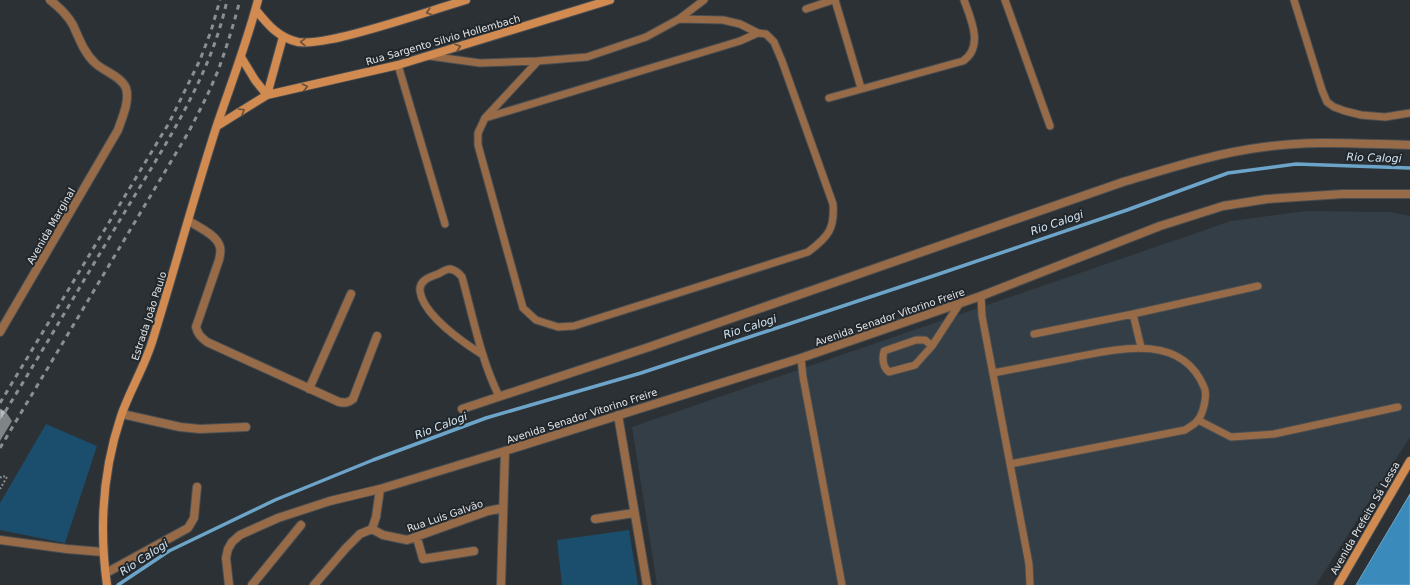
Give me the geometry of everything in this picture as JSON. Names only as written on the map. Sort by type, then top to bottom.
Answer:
[{"type":"main road","name":"Estrada João Paulo","points":[[107,583],[103,552],[103,524],[108,467],[122,414],[152,344],[217,126],[241,57],[258,0]]},
{"type":"main road","points":[[256,10],[270,27],[283,37],[299,42],[323,41],[362,32],[466,0]]},
{"type":"main road","name":"Rua Sargento Silvio Hollembach","points":[[217,126],[267,95],[398,65],[610,0]]},
{"type":"main road","points":[[267,95],[283,37]]},
{"type":"main road","points":[[241,57],[255,80],[267,95]]},
{"type":"main road","name":"Avenida Prefeito Sá Lessa","points":[[1338,585],[1410,461]]},
{"type":"street","name":"Avenida Marginal","points":[[0,332],[118,130],[126,106],[126,88],[121,81],[94,62],[82,46],[72,24],[58,6],[50,0]]},
{"type":"street","points":[[462,409],[656,345],[1123,182],[1198,159],[1264,147],[1311,143],[1410,145]]},
{"type":"street","name":"Avenida Senador Vitorino Freire","points":[[229,585],[226,558],[228,549],[232,542],[240,535],[278,518],[330,501],[380,489],[505,451],[801,358],[981,296],[1160,226],[1222,206],[1267,199],[1343,194],[1410,194]]},
{"type":"street","points":[[189,221],[212,236],[221,248],[219,260],[196,327],[200,337],[207,342],[339,402],[349,402],[353,399],[377,336]]},
{"type":"street","points":[[310,389],[351,294]]},
{"type":"street","points":[[122,414],[180,427],[200,429],[246,428]]},
{"type":"street","points":[[618,415],[647,585]]},
{"type":"street","points":[[502,585],[505,451]]},
{"type":"street","points":[[106,573],[188,528],[194,518],[198,487]]},
{"type":"street","points":[[314,585],[360,534],[372,529],[376,517],[380,489]]},
{"type":"street","name":"Rua Luis Galvão","points":[[372,529],[383,535],[408,540],[488,511],[503,508]]},
{"type":"street","points":[[595,519],[634,512]]},
{"type":"street","points":[[252,585],[301,525]]},
{"type":"street","points":[[417,538],[423,559],[474,552]]},
{"type":"street","points":[[0,540],[103,552]]},
{"type":"lane","points":[[429,56],[480,63],[538,61],[587,56],[646,37],[679,19],[704,0]]},
{"type":"lane","points":[[806,9],[834,0],[861,88]]},
{"type":"lane","points":[[829,98],[963,61],[969,57],[972,53],[974,44],[973,27],[964,0]]},
{"type":"lane","points":[[1005,0],[1050,126]]},
{"type":"lane","points":[[1294,0],[1327,102],[1334,107],[1361,115],[1385,117],[1410,113]]},
{"type":"lane","points":[[538,61],[485,118],[478,133],[478,145],[523,308],[536,320],[558,327],[574,326],[808,252],[822,242],[830,229],[834,218],[833,204],[774,42],[766,34],[758,33],[740,24],[723,20],[679,19]]},
{"type":"lane","points":[[485,118],[732,43],[758,33]]},
{"type":"lane","points":[[398,65],[445,224]]},
{"type":"lane","points":[[483,355],[451,333],[424,304],[420,290],[425,279],[448,269],[455,270],[462,277],[483,355],[499,396]]},
{"type":"lane","points":[[1034,334],[1258,286]]},
{"type":"lane","points":[[981,296],[982,316],[1029,564],[1030,585]]},
{"type":"lane","points":[[932,346],[925,340],[916,340],[884,351],[882,356],[884,368],[889,372],[915,365],[932,346],[960,303]]},
{"type":"lane","points":[[1133,314],[1141,348]]},
{"type":"lane","points":[[993,373],[1118,349],[1141,348],[1163,350],[1181,358],[1197,372],[1206,389],[1204,406],[1198,420],[1185,430],[1010,464]]},
{"type":"lane","points":[[801,358],[803,377],[842,585]]},
{"type":"lane","points":[[1198,420],[1231,437],[1274,434],[1398,407]]},
{"type":"path","points":[[0,478],[2,476],[7,477],[0,489]]},
{"type":"shaded area","points":[[1306,211],[1390,212],[1410,216],[1410,437],[1316,585],[657,585],[632,427],[1231,221]]},
{"type":"shaded area","points":[[46,424],[97,446],[65,543],[0,530],[0,503]]},
{"type":"shaded area","points":[[1410,494],[1410,585],[1356,585]]},
{"type":"shaded area","points":[[629,530],[638,585],[562,585],[557,540]]},
{"type":"building","points":[[0,409],[6,412],[0,421]]},
{"type":"waterway","name":"Rio Calogi","points":[[118,585],[169,551],[275,500],[373,460],[486,418],[641,373],[1127,210],[1228,173],[1296,164],[1410,168]]},
{"type":"railway","points":[[0,403],[169,123],[200,60],[211,31],[220,0]]},
{"type":"railway","points":[[0,420],[154,164],[184,111],[210,57],[220,29],[227,0]]},
{"type":"railway","points":[[0,448],[188,133],[219,68],[240,0]]}]
